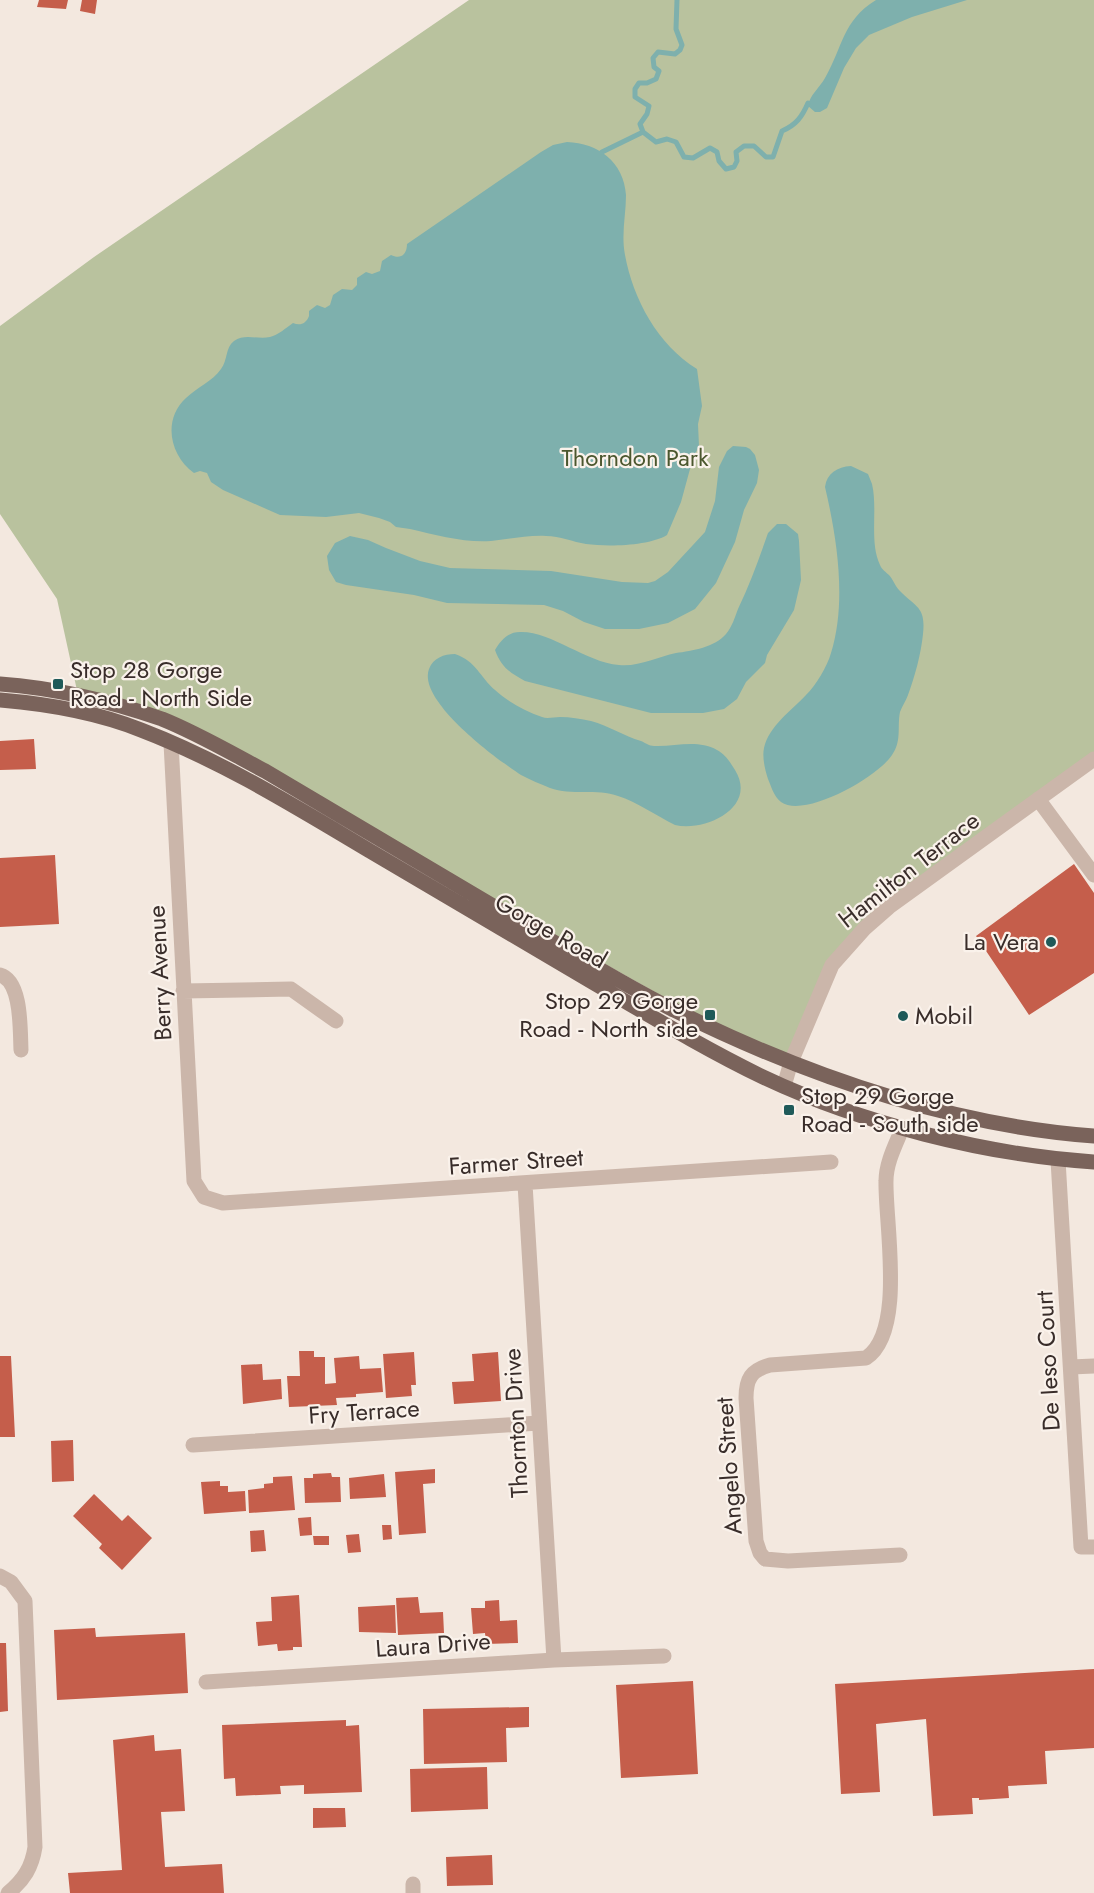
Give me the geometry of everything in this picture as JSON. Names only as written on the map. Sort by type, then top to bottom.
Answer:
[{"type":"main road","name":"Gorge Road","points":[[0,684],[78,695],[119,706],[163,720],[217,746],[265,771],[563,947],[668,1006],[747,1044],[856,1087],[926,1108],[1050,1132],[1094,1136]]},
{"type":"main road","name":"Gorge Road","points":[[0,700],[33,703],[88,714],[140,729],[227,769],[646,1013],[727,1058],[784,1086],[902,1129],[1058,1160],[1094,1162]]},
{"type":"street","name":"Berry Avenue","points":[[171,743],[194,1180],[204,1197]]},
{"type":"street","name":"Hamilton Terrace","points":[[784,1086],[791,1062],[832,964],[865,928],[889,907],[1094,759]]},
{"type":"street","points":[[1038,799],[1094,875]]},
{"type":"street","points":[[0,975],[5,976],[14,986],[21,1050]]},
{"type":"street","points":[[183,991],[291,989],[336,1021]]},
{"type":"street","name":"Angelo Street","points":[[900,1555],[788,1562],[765,1559],[760,1554],[756,1541],[746,1384],[750,1375],[759,1368],[770,1365],[866,1358],[880,1345],[887,1315],[892,1269],[885,1179],[889,1158],[902,1129]]},
{"type":"street","name":"De Ieso Court","points":[[1058,1160],[1081,1547],[1094,1547]]},
{"type":"street","name":"Farmer Street","points":[[204,1197],[223,1203],[831,1162]]},
{"type":"street","name":"Thornton Drive","points":[[525,1184],[554,1660]]},
{"type":"street","points":[[1071,1367],[1094,1366]]},
{"type":"street","name":"Fry Terrace","points":[[193,1445],[538,1424]]},
{"type":"street","points":[[1,1576],[11,1582],[25,1601],[35,1838],[33,1862],[23,1880],[8,1893]]},
{"type":"street","name":"Laura Drive","points":[[206,1682],[554,1660],[664,1656]]},
{"type":"green space","name":"Thorndon Park","points":[[469,0],[1094,0],[1094,759],[850,944],[791,1062],[747,1044],[217,745],[78,695],[57,599],[0,514],[0,326],[94,257]]},
{"type":"water","points":[[876,0],[967,0],[912,17],[869,35],[856,48],[844,68],[827,108],[815,112],[808,106],[809,102],[831,67],[844,35],[856,17]]},
{"type":"water","points":[[567,142],[589,146],[607,156],[615,164],[624,183],[626,195],[624,247],[634,288],[649,320],[659,334],[683,359],[697,369],[702,406],[698,424],[699,446],[693,458],[681,502],[667,535],[650,541],[617,545],[586,544],[546,536],[471,541],[396,527],[390,522],[359,513],[326,517],[280,515],[223,490],[211,482],[207,473],[200,471],[194,473],[186,466],[179,457],[172,437],[174,417],[178,407],[186,398],[218,373],[234,341],[243,337],[270,337],[293,323],[304,323],[308,319],[309,311],[317,305],[325,308],[330,305],[333,295],[342,289],[352,290],[357,285],[357,278],[366,272],[372,274],[380,271],[382,261],[391,255],[398,257],[403,255],[407,244],[541,152],[553,145]]},
{"type":"water","points":[[733,446],[746,447],[755,455],[759,470],[757,483],[744,510],[735,542],[716,583],[695,609],[668,623],[639,629],[605,629],[544,605],[447,603],[414,595],[346,585],[336,582],[329,570],[327,556],[335,543],[350,536],[368,540],[420,561],[450,568],[551,571],[622,582],[655,581],[668,572],[705,532],[715,501],[719,467],[727,451]]},
{"type":"water","points":[[851,466],[868,474],[872,484],[877,556],[883,570],[921,613],[924,625],[921,649],[911,688],[900,712],[898,739],[892,755],[873,774],[841,793],[807,805],[792,806],[781,802],[773,791],[765,768],[764,748],[781,719],[817,681],[831,653],[836,633],[839,592],[836,548],[825,487],[828,478],[834,472]]},
{"type":"water","points":[[777,524],[786,524],[798,534],[801,580],[794,610],[767,655],[765,663],[746,682],[737,699],[724,709],[703,713],[651,713],[525,681],[507,669],[497,656],[495,650],[502,640],[512,633],[520,632],[544,636],[606,663],[619,665],[641,663],[710,645],[726,634],[730,628],[768,533]]},
{"type":"water","points":[[455,654],[473,665],[505,698],[542,717],[568,717],[591,721],[652,746],[694,744],[717,750],[725,756],[735,770],[740,783],[740,795],[734,806],[714,820],[701,825],[675,825],[640,805],[618,796],[601,792],[558,790],[524,777],[495,757],[462,728],[435,697],[429,682],[429,669],[439,657]]},
{"type":"building","points":[[39,0],[68,0],[66,9],[37,7]]},
{"type":"building","points":[[82,0],[97,0],[95,14],[80,11]]},
{"type":"building","points":[[34,739],[36,769],[0,770],[0,741]]},
{"type":"building","points":[[55,855],[59,924],[0,927],[0,858]]},
{"type":"building","points":[[1074,864],[1094,893],[1094,973],[1029,1015],[976,936]]},
{"type":"building","points":[[299,1351],[314,1351],[314,1357],[325,1357],[325,1384],[336,1383],[334,1358],[359,1356],[360,1369],[381,1368],[383,1392],[336,1398],[337,1405],[289,1407],[287,1376],[300,1376]]},
{"type":"building","points":[[414,1352],[416,1385],[411,1385],[412,1396],[386,1398],[383,1354]]},
{"type":"building","points":[[498,1352],[501,1401],[454,1404],[452,1382],[474,1381],[472,1354]]},
{"type":"building","points":[[0,1356],[11,1356],[15,1437],[0,1437]]},
{"type":"building","points":[[262,1364],[263,1380],[281,1379],[282,1399],[243,1404],[241,1365]]},
{"type":"building","points":[[73,1440],[74,1481],[52,1482],[51,1441]]},
{"type":"building","points":[[435,1469],[435,1483],[423,1484],[426,1533],[399,1535],[395,1472]]},
{"type":"building","points":[[331,1473],[332,1477],[340,1477],[341,1502],[305,1503],[304,1478],[313,1478],[313,1474]]},
{"type":"building","points":[[384,1474],[386,1497],[350,1499],[349,1478]]},
{"type":"building","points":[[292,1476],[295,1510],[249,1513],[248,1490],[264,1488],[264,1484],[273,1483],[273,1477]]},
{"type":"building","points":[[220,1481],[220,1486],[228,1486],[228,1492],[245,1491],[246,1511],[204,1514],[201,1482]]},
{"type":"building","points":[[94,1494],[122,1521],[128,1515],[152,1538],[122,1570],[99,1548],[102,1544],[73,1516]]},
{"type":"building","points":[[311,1517],[312,1535],[300,1536],[298,1518]]},
{"type":"building","points":[[382,1525],[391,1525],[392,1539],[383,1540]]},
{"type":"building","points":[[264,1530],[266,1551],[251,1552],[250,1531]]},
{"type":"building","points":[[359,1534],[361,1552],[348,1553],[346,1535]]},
{"type":"building","points":[[313,1536],[329,1536],[329,1545],[314,1545]]},
{"type":"building","points":[[299,1595],[302,1647],[278,1651],[277,1644],[258,1646],[256,1622],[272,1621],[271,1597]]},
{"type":"building","points":[[418,1597],[420,1613],[443,1612],[444,1633],[398,1635],[396,1598]]},
{"type":"building","points":[[499,1600],[500,1621],[517,1620],[518,1643],[486,1644],[485,1633],[473,1634],[471,1608],[485,1608],[485,1601]]},
{"type":"building","points":[[395,1605],[396,1633],[359,1632],[358,1607]]},
{"type":"building","points":[[95,1628],[96,1637],[185,1633],[188,1693],[57,1700],[54,1630]]},
{"type":"building","points":[[0,1643],[6,1643],[8,1711],[0,1712]]},
{"type":"building","points":[[1094,1669],[1094,1748],[1045,1751],[1047,1784],[1008,1786],[1009,1798],[979,1800],[979,1798],[972,1798],[973,1814],[933,1816],[926,1719],[876,1724],[880,1792],[841,1794],[835,1684]]},
{"type":"building","points":[[693,1681],[698,1774],[621,1778],[616,1685]]},
{"type":"building","points":[[529,1707],[529,1727],[506,1728],[507,1762],[424,1764],[423,1709]]},
{"type":"building","points":[[346,1720],[346,1726],[359,1725],[362,1792],[304,1794],[304,1785],[280,1786],[281,1794],[236,1796],[235,1778],[224,1779],[222,1725]]},
{"type":"building","points":[[154,1735],[155,1751],[181,1749],[185,1811],[161,1812],[165,1867],[222,1864],[224,1893],[70,1893],[68,1873],[122,1870],[113,1740]]},
{"type":"building","points":[[487,1767],[488,1809],[411,1812],[410,1769]]},
{"type":"building","points":[[313,1808],[345,1808],[346,1827],[313,1828]]},
{"type":"building","points":[[492,1855],[493,1885],[447,1886],[446,1857]]},
{"type":"waterway","points":[[643,132],[640,124],[649,106],[635,97],[635,89],[639,83],[647,83],[656,79],[659,71],[654,67],[653,58],[658,52],[675,54],[680,50],[682,45],[676,29],[677,0]]},
{"type":"waterway","points":[[602,152],[643,132],[656,142],[667,139],[676,142],[684,157],[693,158],[710,148],[717,152],[719,161],[726,169],[734,167],[737,161],[736,152],[744,146],[754,146],[766,157],[773,157],[782,131],[798,120],[808,103]]},
{"type":"place","name":"Stop 28 Gorge Road - North Side","points":[[58,684]]},
{"type":"place","name":"La Vera","points":[[1051,942]]},
{"type":"place","name":"Stop 29 Gorge Road - North side","points":[[710,1015]]},
{"type":"place","name":"Mobil","points":[[903,1016]]},
{"type":"place","name":"Stop 29 Gorge Road - South side","points":[[789,1110]]}]
